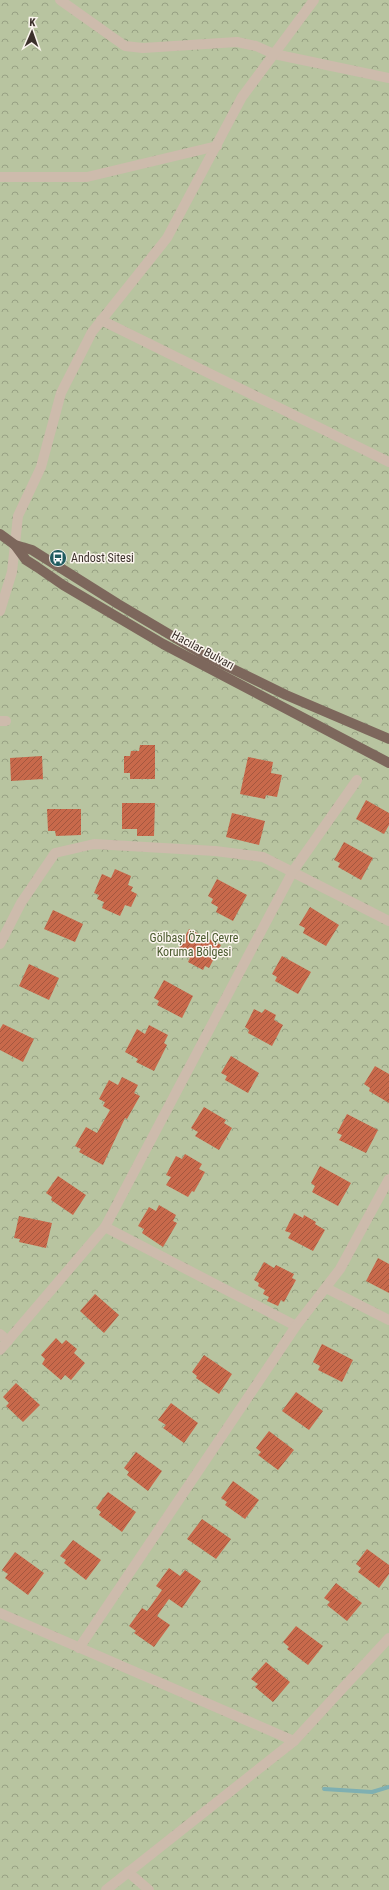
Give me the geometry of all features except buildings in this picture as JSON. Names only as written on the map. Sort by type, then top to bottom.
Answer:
[{"type":"main road","name":"Hacılar Bulvarı","points":[[0,534],[15,545],[26,560],[151,637],[389,764]]},
{"type":"main road","name":"Hacılar Bulvarı","points":[[15,545],[32,550],[158,628],[247,677],[389,739]]},
{"type":"street","points":[[60,0],[125,46],[143,48],[237,42],[256,46],[274,54],[389,78]]},
{"type":"street","points":[[0,611],[12,572],[18,516],[41,467],[61,393],[92,332],[167,238],[242,97],[314,0]]},
{"type":"street","points":[[0,177],[87,177],[217,146]]},
{"type":"street","points":[[101,320],[389,462]]},
{"type":"street","points":[[0,1350],[105,1227],[293,872],[357,780]]},
{"type":"street","points":[[1,940],[21,903],[55,853],[94,844],[215,851],[263,857],[389,921]]},
{"type":"street","points":[[79,1648],[296,1326],[340,1269],[389,1179]]},
{"type":"street","points":[[105,1227],[296,1326]]},
{"type":"street","points":[[326,1288],[389,1320]]},
{"type":"street","points":[[0,1334],[8,1341]]},
{"type":"street","points":[[0,1613],[294,1741]]},
{"type":"street","points":[[106,1890],[294,1741],[389,1638]]},
{"type":"street","points":[[128,1872],[149,1890]]},
{"type":"green space","name":"Gölbaşı Özel Çevre Koruma Bölgesi","points":[[0,0],[389,0],[389,1890],[0,1890]]},
{"type":"waterway","points":[[324,1789],[372,1792],[389,1787]]},
{"type":"place","name":"Andost Sitesi","points":[[58,558]]}]
